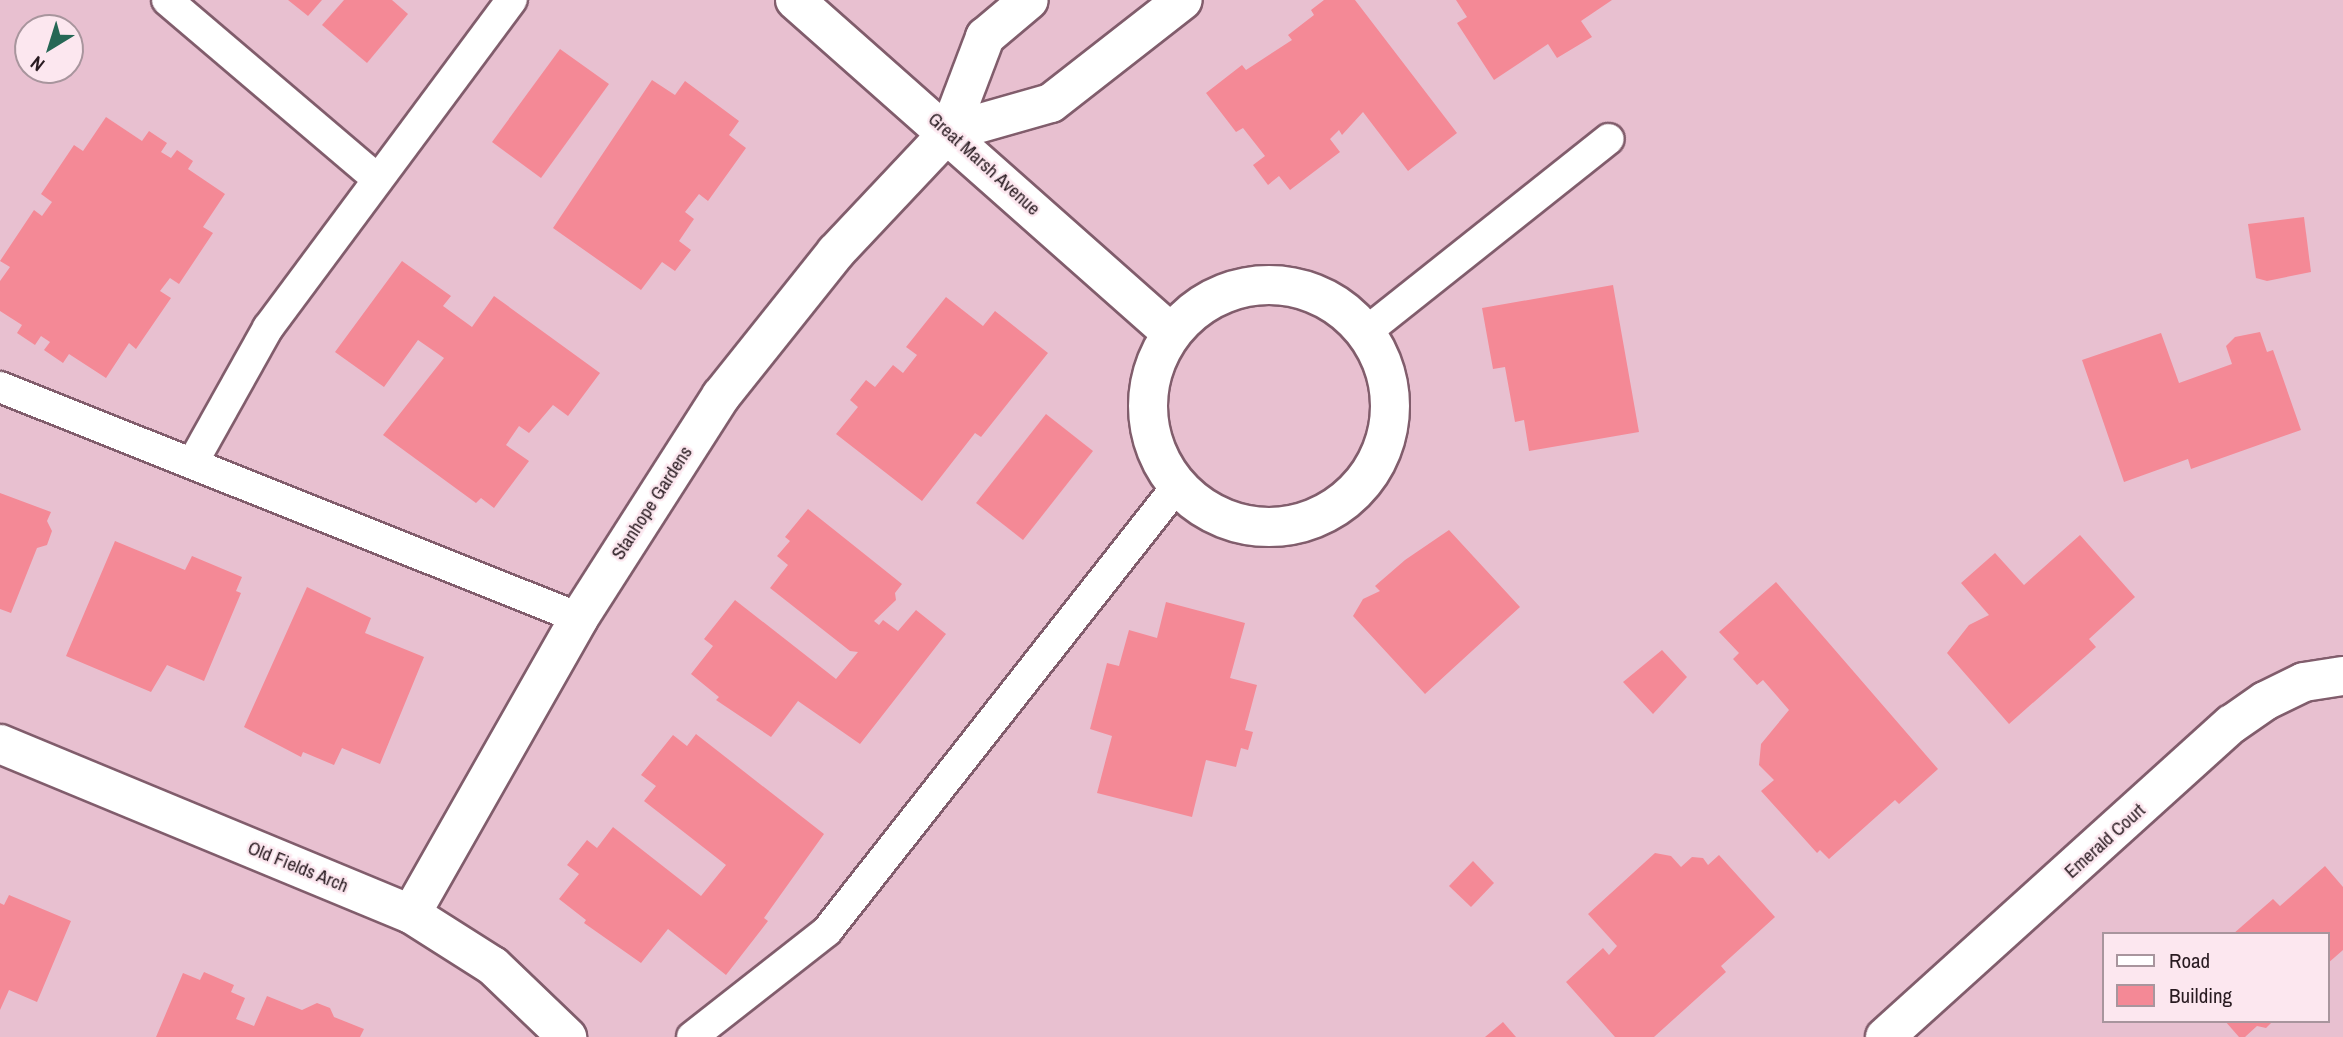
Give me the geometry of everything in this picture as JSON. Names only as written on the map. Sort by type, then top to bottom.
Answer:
[{"type":"street","name":"Great Marsh Avenue","points":[[795,0],[950,132],[1170,332]]},
{"type":"street","name":"Stanhope Gardens","points":[[411,914],[579,618],[721,396],[836,252],[950,132],[985,37],[1029,0]]},
{"type":"street","points":[[950,132],[1051,103],[1183,0]]},
{"type":"street","points":[[1246,285],[1291,285],[1333,301],[1366,332],[1386,372],[1391,418],[1379,460],[1352,496],[1312,520],[1268,528],[1224,519],[1186,496],[1159,460],[1146,417],[1150,372],[1170,332],[1214,297],[1246,285]]},
{"type":"street","name":"Emerald Court","points":[[1885,1037],[2232,724],[2265,701],[2304,682],[2343,676]]},
{"type":"street","name":"Old Fields Arch","points":[[0,744],[411,914],[493,966],[567,1037]]},
{"type":"lane","points":[[167,0],[377,179]]},
{"type":"lane","points":[[193,463],[268,328],[512,0]]},
{"type":"lane","points":[[1366,332],[1609,139]]},
{"type":"lane","points":[[0,387],[579,618]]},
{"type":"lane","points":[[692,1037],[827,931],[1178,485]]},
{"type":"building","points":[[288,0],[322,0],[308,16]]},
{"type":"building","points":[[344,0],[392,0],[408,14],[367,63],[322,25]]},
{"type":"building","points":[[1324,0],[1355,0],[1457,133],[1408,171],[1363,112],[1342,135],[1339,130],[1330,139],[1340,152],[1290,190],[1279,176],[1268,185],[1253,165],[1265,156],[1243,128],[1236,132],[1206,93],[1242,65],[1246,70],[1292,40],[1288,35],[1314,15],[1311,10]]},
{"type":"building","points":[[1456,0],[1612,0],[1581,21],[1592,37],[1557,58],[1548,44],[1494,80],[1457,23],[1467,17]]},
{"type":"building","points":[[560,49],[609,84],[541,178],[492,142]]},
{"type":"building","points":[[652,80],[675,95],[685,81],[739,121],[729,135],[746,148],[708,201],[699,194],[685,212],[694,219],[679,241],[691,250],[675,271],[662,262],[641,290],[553,228]]},
{"type":"building","points":[[106,117],[142,141],[149,131],[167,143],[161,152],[171,158],[177,150],[193,161],[188,169],[225,194],[203,227],[213,233],[179,284],[170,278],[160,291],[171,298],[136,349],[129,343],[106,378],[69,354],[63,363],[44,350],[50,342],[41,336],[35,345],[17,333],[22,325],[0,311],[0,281],[10,267],[0,261],[34,210],[42,216],[52,202],[41,194],[74,145],[83,151]]},
{"type":"building","points":[[2304,217],[2311,272],[2267,281],[2256,278],[2248,224]]},
{"type":"building","points":[[402,261],[451,296],[443,306],[472,327],[494,296],[600,373],[568,416],[553,405],[529,433],[519,426],[506,445],[529,461],[494,508],[481,498],[476,503],[383,435],[444,358],[418,340],[384,387],[335,352]]},
{"type":"building","points":[[1613,285],[1639,432],[1529,451],[1524,420],[1515,422],[1505,367],[1493,369],[1482,308]]},
{"type":"building","points":[[946,297],[983,326],[995,311],[1048,353],[981,437],[975,433],[922,501],[836,434],[858,407],[850,400],[866,380],[875,387],[893,365],[903,373],[917,355],[906,347]]},
{"type":"building","points":[[2260,332],[2267,352],[2273,350],[2301,430],[2191,469],[2188,459],[2124,482],[2082,360],[2161,333],[2179,383],[2232,364],[2226,346],[2235,337]]},
{"type":"building","points":[[1046,414],[1093,451],[1023,540],[976,503]]},
{"type":"building","points":[[0,493],[51,512],[47,521],[52,531],[47,545],[37,548],[11,613],[0,609]]},
{"type":"building","points":[[808,509],[902,584],[895,593],[896,600],[874,621],[879,625],[883,620],[898,631],[916,610],[946,634],[860,744],[798,701],[771,737],[716,700],[719,697],[691,674],[713,646],[704,639],[735,600],[836,679],[858,652],[850,651],[770,588],[788,565],[777,556],[790,541],[785,537]]},
{"type":"building","points":[[1449,530],[1520,607],[1425,694],[1353,616],[1363,599],[1380,591],[1375,586],[1405,560]]},
{"type":"building","points":[[2080,535],[2135,597],[2089,639],[2096,647],[2009,724],[1947,653],[1969,625],[1989,615],[1961,583],[1995,553],[2024,585]]},
{"type":"building","points":[[115,541],[185,570],[192,556],[242,577],[236,591],[241,593],[204,681],[167,665],[151,692],[66,656]]},
{"type":"building","points":[[1776,582],[1938,769],[1899,804],[1895,800],[1829,859],[1820,850],[1817,853],[1761,791],[1774,780],[1759,765],[1761,744],[1789,710],[1763,680],[1757,685],[1733,659],[1739,653],[1719,632]]},
{"type":"building","points":[[307,587],[371,618],[365,633],[424,657],[380,764],[342,748],[334,765],[303,752],[301,757],[244,727]]},
{"type":"building","points":[[1166,602],[1245,623],[1230,678],[1257,685],[1245,730],[1253,732],[1248,750],[1241,748],[1236,767],[1206,760],[1192,817],[1097,793],[1112,736],[1090,729],[1107,663],[1119,666],[1129,630],[1157,638]]},
{"type":"building","points":[[1662,650],[1687,677],[1653,714],[1623,682]]},
{"type":"building","points":[[696,734],[824,834],[764,918],[768,921],[726,975],[668,929],[641,963],[584,923],[586,920],[559,899],[579,874],[567,865],[587,840],[597,848],[613,827],[701,896],[726,865],[644,801],[656,786],[641,775],[673,735],[687,746]]},
{"type":"building","points":[[1655,853],[1671,856],[1681,867],[1692,857],[1703,858],[1708,865],[1719,855],[1775,917],[1721,966],[1726,972],[1654,1037],[1615,1037],[1566,982],[1603,948],[1609,955],[1617,946],[1588,914]]},
{"type":"building","points":[[1473,861],[1494,883],[1471,907],[1449,886]]},
{"type":"building","points":[[2325,866],[2343,887],[2343,950],[2329,962],[2329,932],[2235,932],[2273,899],[2280,906]]},
{"type":"building","points":[[9,895],[71,921],[37,1002],[9,990],[0,1010],[0,903],[4,905]]},
{"type":"building","points":[[204,972],[234,985],[231,992],[245,998],[236,1019],[254,1026],[267,996],[302,1010],[317,1003],[330,1008],[334,1017],[364,1029],[360,1037],[156,1037],[183,973],[200,980]]},
{"type":"building","points":[[1503,1022],[1516,1037],[1485,1037]]},
{"type":"building","points":[[2227,1023],[2271,1023],[2266,1028],[2257,1026],[2245,1037],[2239,1037]]}]
